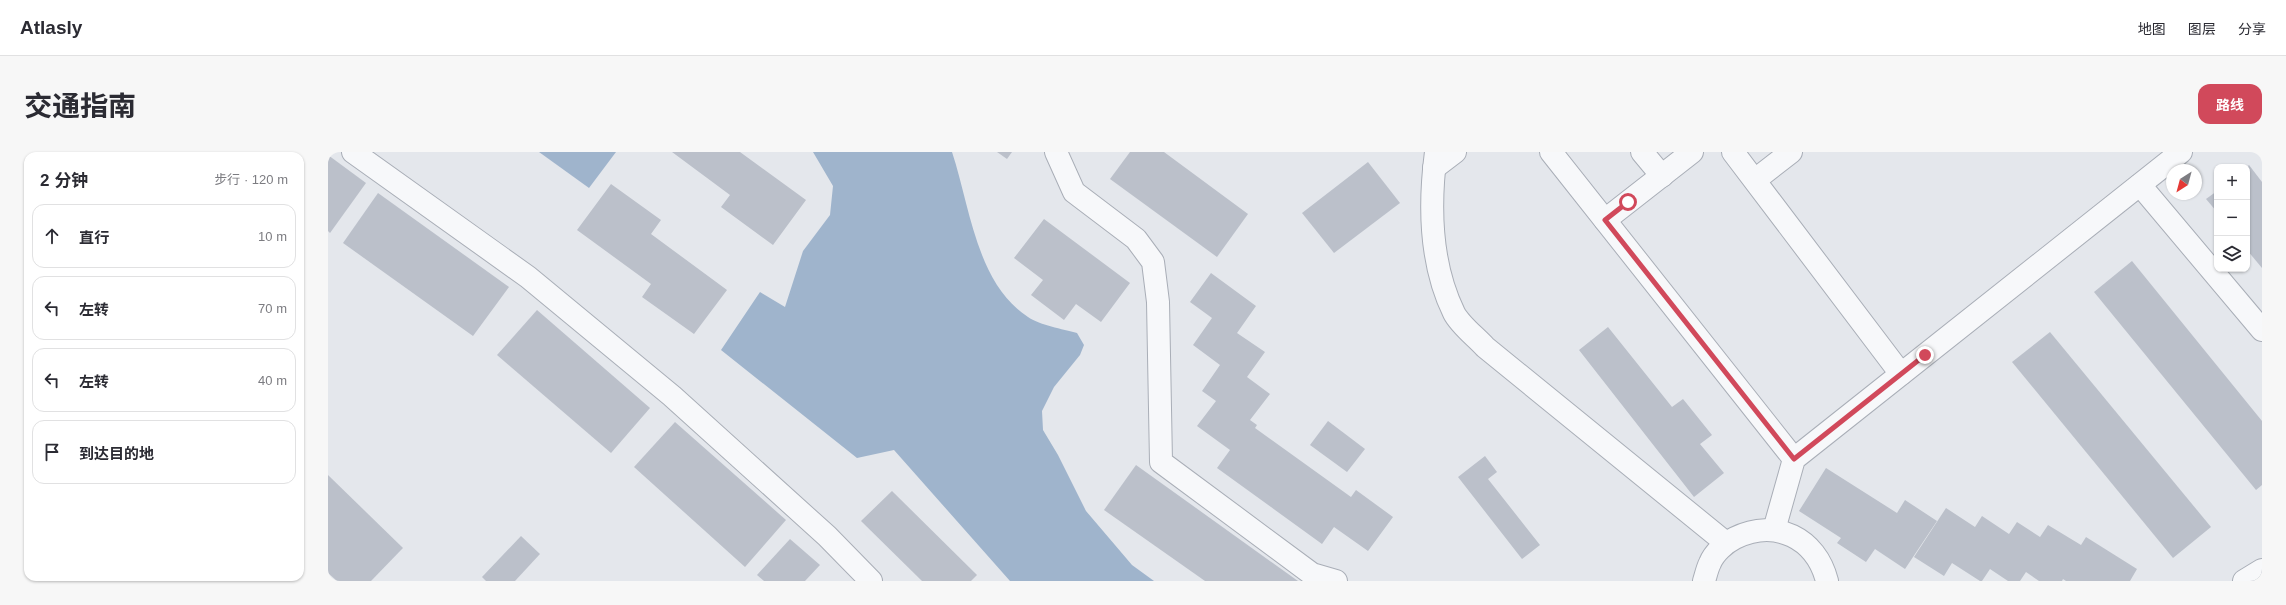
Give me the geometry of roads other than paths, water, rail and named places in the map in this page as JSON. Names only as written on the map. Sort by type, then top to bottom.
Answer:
[{"type":"street","points":[[353,152],[528,277],[660,386],[827,536],[871,581]]},
{"type":"street","points":[[1056,152],[1074,192],[1136,238],[1153,262],[1158,302],[1161,462],[1312,574],[1336,581]]},
{"type":"street","points":[[1455,152],[1435,160],[1431,187],[1433,231],[1442,278],[1455,314],[1485,347],[1726,543]]},
{"type":"street","points":[[1551,152],[1794,459]]},
{"type":"street","points":[[1642,152],[1662,176]]},
{"type":"street","points":[[1605,220],[1692,152]]},
{"type":"street","points":[[1733,152],[1901,374]]},
{"type":"street","points":[[1755,180],[1791,152]]},
{"type":"street","points":[[1774,530],[1794,459],[2181,152]]},
{"type":"street","points":[[2140,185],[2262,330]]},
{"type":"street","points":[[1704,581],[1710,562],[1726,543],[1749,531],[1774,530],[1795,536],[1812,549],[1824,567],[1827,581]]},
{"type":"street","points":[[2244,581],[2262,570]]},
{"type":"water","points":[[539,152],[616,152],[589,188]]},
{"type":"water","points":[[813,152],[952,152],[977,242],[986,264],[997,284],[1011,302],[1028,317],[1045,325],[1077,333],[1084,345],[1080,355],[1054,387],[1042,411],[1043,430],[1058,455],[1086,511],[1132,565],[1154,581],[1010,581],[894,450],[857,458],[721,350],[760,292],[785,307],[803,251],[830,215],[833,186]]}]
